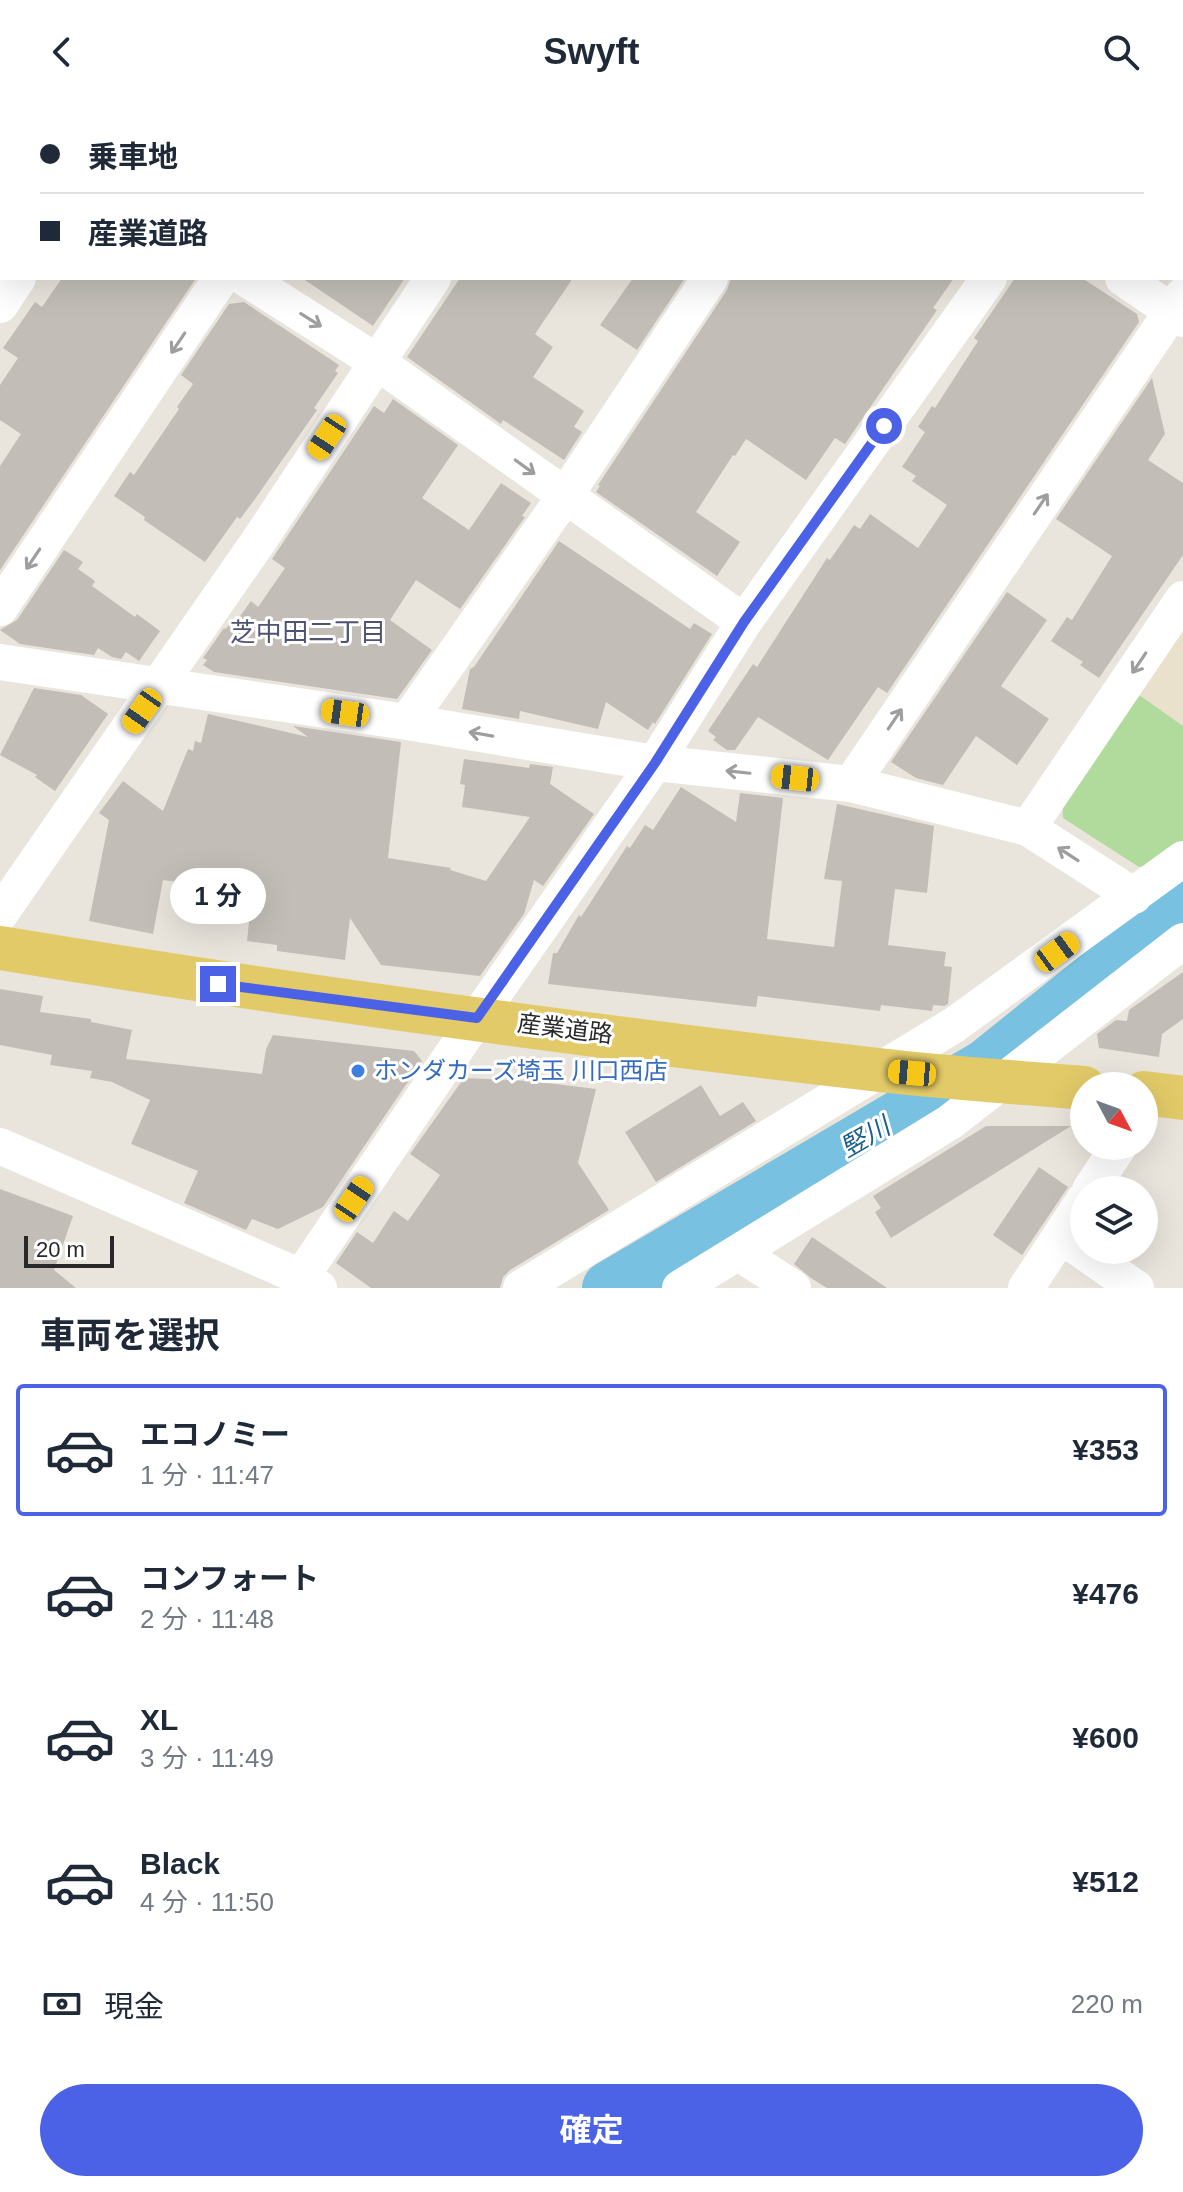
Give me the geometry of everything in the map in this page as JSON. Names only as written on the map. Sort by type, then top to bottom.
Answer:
[{"type":"main road","name":"産業道路","points":[[0,948],[218,984],[477,1018],[882,1070],[1070,1087]]},
{"type":"street","points":[[0,305],[17,280]]},
{"type":"street","points":[[0,608],[220,280]]},
{"type":"street","points":[[248,280],[377,362],[744,622]]},
{"type":"street","points":[[0,914],[160,685],[432,280]]},
{"type":"street","points":[[407,722],[565,496],[709,280]]},
{"type":"street","points":[[0,1146],[310,1282],[477,1018],[655,763],[744,622],[988,280]]},
{"type":"street","points":[[851,784],[1179,309],[1127,280]]},
{"type":"street","points":[[1028,828],[1183,599]]},
{"type":"street","points":[[0,662],[407,722],[655,763],[851,784],[1028,828],[1134,896]]},
{"type":"street","points":[[521,1288],[954,1025],[1183,859]]},
{"type":"street","points":[[680,1288],[950,1122],[1183,941]]},
{"type":"street","points":[[1026,1288],[1070,1222]]},
{"type":"street","points":[[1061,1236],[1136,1288]]},
{"type":"street","points":[[739,1253],[793,1288]]},
{"type":"shaded area","points":[[1183,616],[1183,726],[1132,690]]},
{"type":"green space","points":[[1132,690],[1183,726],[1183,845],[1156,865],[1139,867],[1063,818],[1062,794]]},
{"type":"building","points":[[61,280],[195,280],[0,570],[0,466],[21,434],[0,420],[0,385],[18,358],[3,348],[35,302],[42,307]]},
{"type":"building","points":[[305,280],[404,280],[373,326]]},
{"type":"building","points":[[459,280],[572,280],[535,334],[553,347],[533,377],[584,411],[574,427],[582,432],[564,460],[503,420],[501,424],[407,357]]},
{"type":"building","points":[[632,280],[684,280],[637,350],[600,325]]},
{"type":"building","points":[[730,280],[953,280],[933,308],[937,310],[845,444],[835,438],[806,480],[746,439],[733,455],[696,512],[740,542],[717,576],[596,492],[727,290]]},
{"type":"building","points":[[1014,280],[1085,280],[1137,314],[1139,322],[887,693],[878,687],[828,760],[758,717],[735,750],[727,750],[713,740],[716,737],[708,731],[753,664],[757,667],[827,558],[830,560],[854,525],[860,529],[870,514],[918,548],[947,505],[912,481],[916,476],[902,467],[925,432],[918,427],[932,406],[935,408],[978,341],[974,338]]},
{"type":"building","points":[[244,302],[339,365],[335,371],[338,373],[314,408],[317,410],[255,499],[240,519],[237,517],[205,562],[114,496],[130,472],[134,475],[193,384],[181,375],[229,304]]},
{"type":"building","points":[[1152,378],[1165,434],[1148,460],[1183,483],[1183,555],[1099,678],[1080,665],[1083,662],[1051,641],[1067,617],[1072,620],[1112,556],[1056,519]]},
{"type":"building","points":[[393,399],[458,445],[422,498],[469,530],[501,483],[531,503],[522,516],[525,517],[460,609],[416,580],[390,620],[432,650],[397,699],[214,672],[203,665],[207,660],[203,658],[224,628],[232,619],[236,622],[251,601],[258,607],[285,568],[272,559],[374,406],[384,413]]},
{"type":"building","points":[[559,541],[690,629],[694,623],[712,634],[655,724],[653,722],[648,730],[606,702],[598,729],[520,711],[519,719],[462,709],[470,669]]},
{"type":"building","points":[[64,550],[83,562],[78,569],[95,581],[92,586],[160,631],[139,661],[126,652],[121,659],[98,648],[94,655],[20,644],[0,630],[17,620]]},
{"type":"building","points":[[1007,592],[1047,620],[1001,686],[1049,719],[1017,765],[976,736],[943,785],[916,778],[891,762]]},
{"type":"building","points":[[34,688],[81,695],[108,714],[55,791],[35,777],[37,775],[0,755]]},
{"type":"building","points":[[208,714],[308,737],[293,726],[401,742],[388,858],[451,868],[486,881],[530,817],[462,807],[465,785],[460,784],[464,759],[529,768],[530,764],[553,767],[550,784],[594,814],[543,886],[534,880],[524,914],[480,976],[381,965],[350,918],[345,960],[277,951],[277,945],[247,941],[249,922],[241,921],[242,907],[237,906],[238,897],[231,897],[232,889],[163,880],[153,934],[89,921],[109,820],[99,813],[123,781],[163,811],[188,749],[193,751],[195,741],[201,743]]},
{"type":"building","points":[[681,787],[736,822],[740,793],[783,798],[767,939],[834,947],[842,881],[824,879],[837,804],[934,826],[927,893],[895,889],[888,945],[946,952],[944,966],[952,967],[948,1004],[933,1005],[932,1011],[881,1005],[880,1011],[758,996],[756,1007],[548,984],[553,953],[557,953],[627,846],[630,848],[645,825],[653,830]]},
{"type":"building","points":[[1183,972],[1183,1019],[1162,1034],[1159,1057],[1099,1048],[1097,1034],[1116,1020],[1127,1021],[1129,1010]]},
{"type":"building","points":[[0,989],[43,996],[40,1012],[91,1019],[91,1022],[132,1030],[126,1059],[262,1074],[266,1049],[273,1035],[414,1051],[422,1061],[323,1207],[278,1229],[252,1219],[246,1230],[184,1203],[198,1171],[131,1144],[150,1100],[112,1082],[90,1078],[92,1071],[50,1065],[52,1055],[0,1045]]},
{"type":"building","points":[[464,1078],[531,1081],[596,1089],[578,1163],[609,1210],[510,1270],[503,1277],[500,1288],[371,1288],[336,1263],[357,1232],[373,1243],[394,1211],[408,1221],[440,1175],[410,1154]]},
{"type":"building","points":[[701,1085],[720,1116],[743,1102],[756,1121],[656,1182],[625,1132]]},
{"type":"building","points":[[986,1126],[1070,1126],[891,1238],[875,1212],[881,1208],[873,1196]]},
{"type":"building","points":[[1039,1167],[1068,1187],[1022,1255],[993,1235]]},
{"type":"building","points":[[0,1189],[73,1216],[54,1270],[76,1288],[0,1288]]},
{"type":"building","points":[[812,1237],[887,1288],[827,1288],[811,1278],[794,1264]]},
{"type":"waterway","name":"竪川","points":[[609,1288],[986,1066],[1183,908]]},
{"type":"place","name":"ホンダカーズ埼玉 川口西店","points":[[358,1071]]},
{"type":"district","name":"芝中田二丁目","points":[[308,632]]},
{"type":"route","points":[[218,984],[477,1018],[655,763],[744,622],[884,426]]}]
